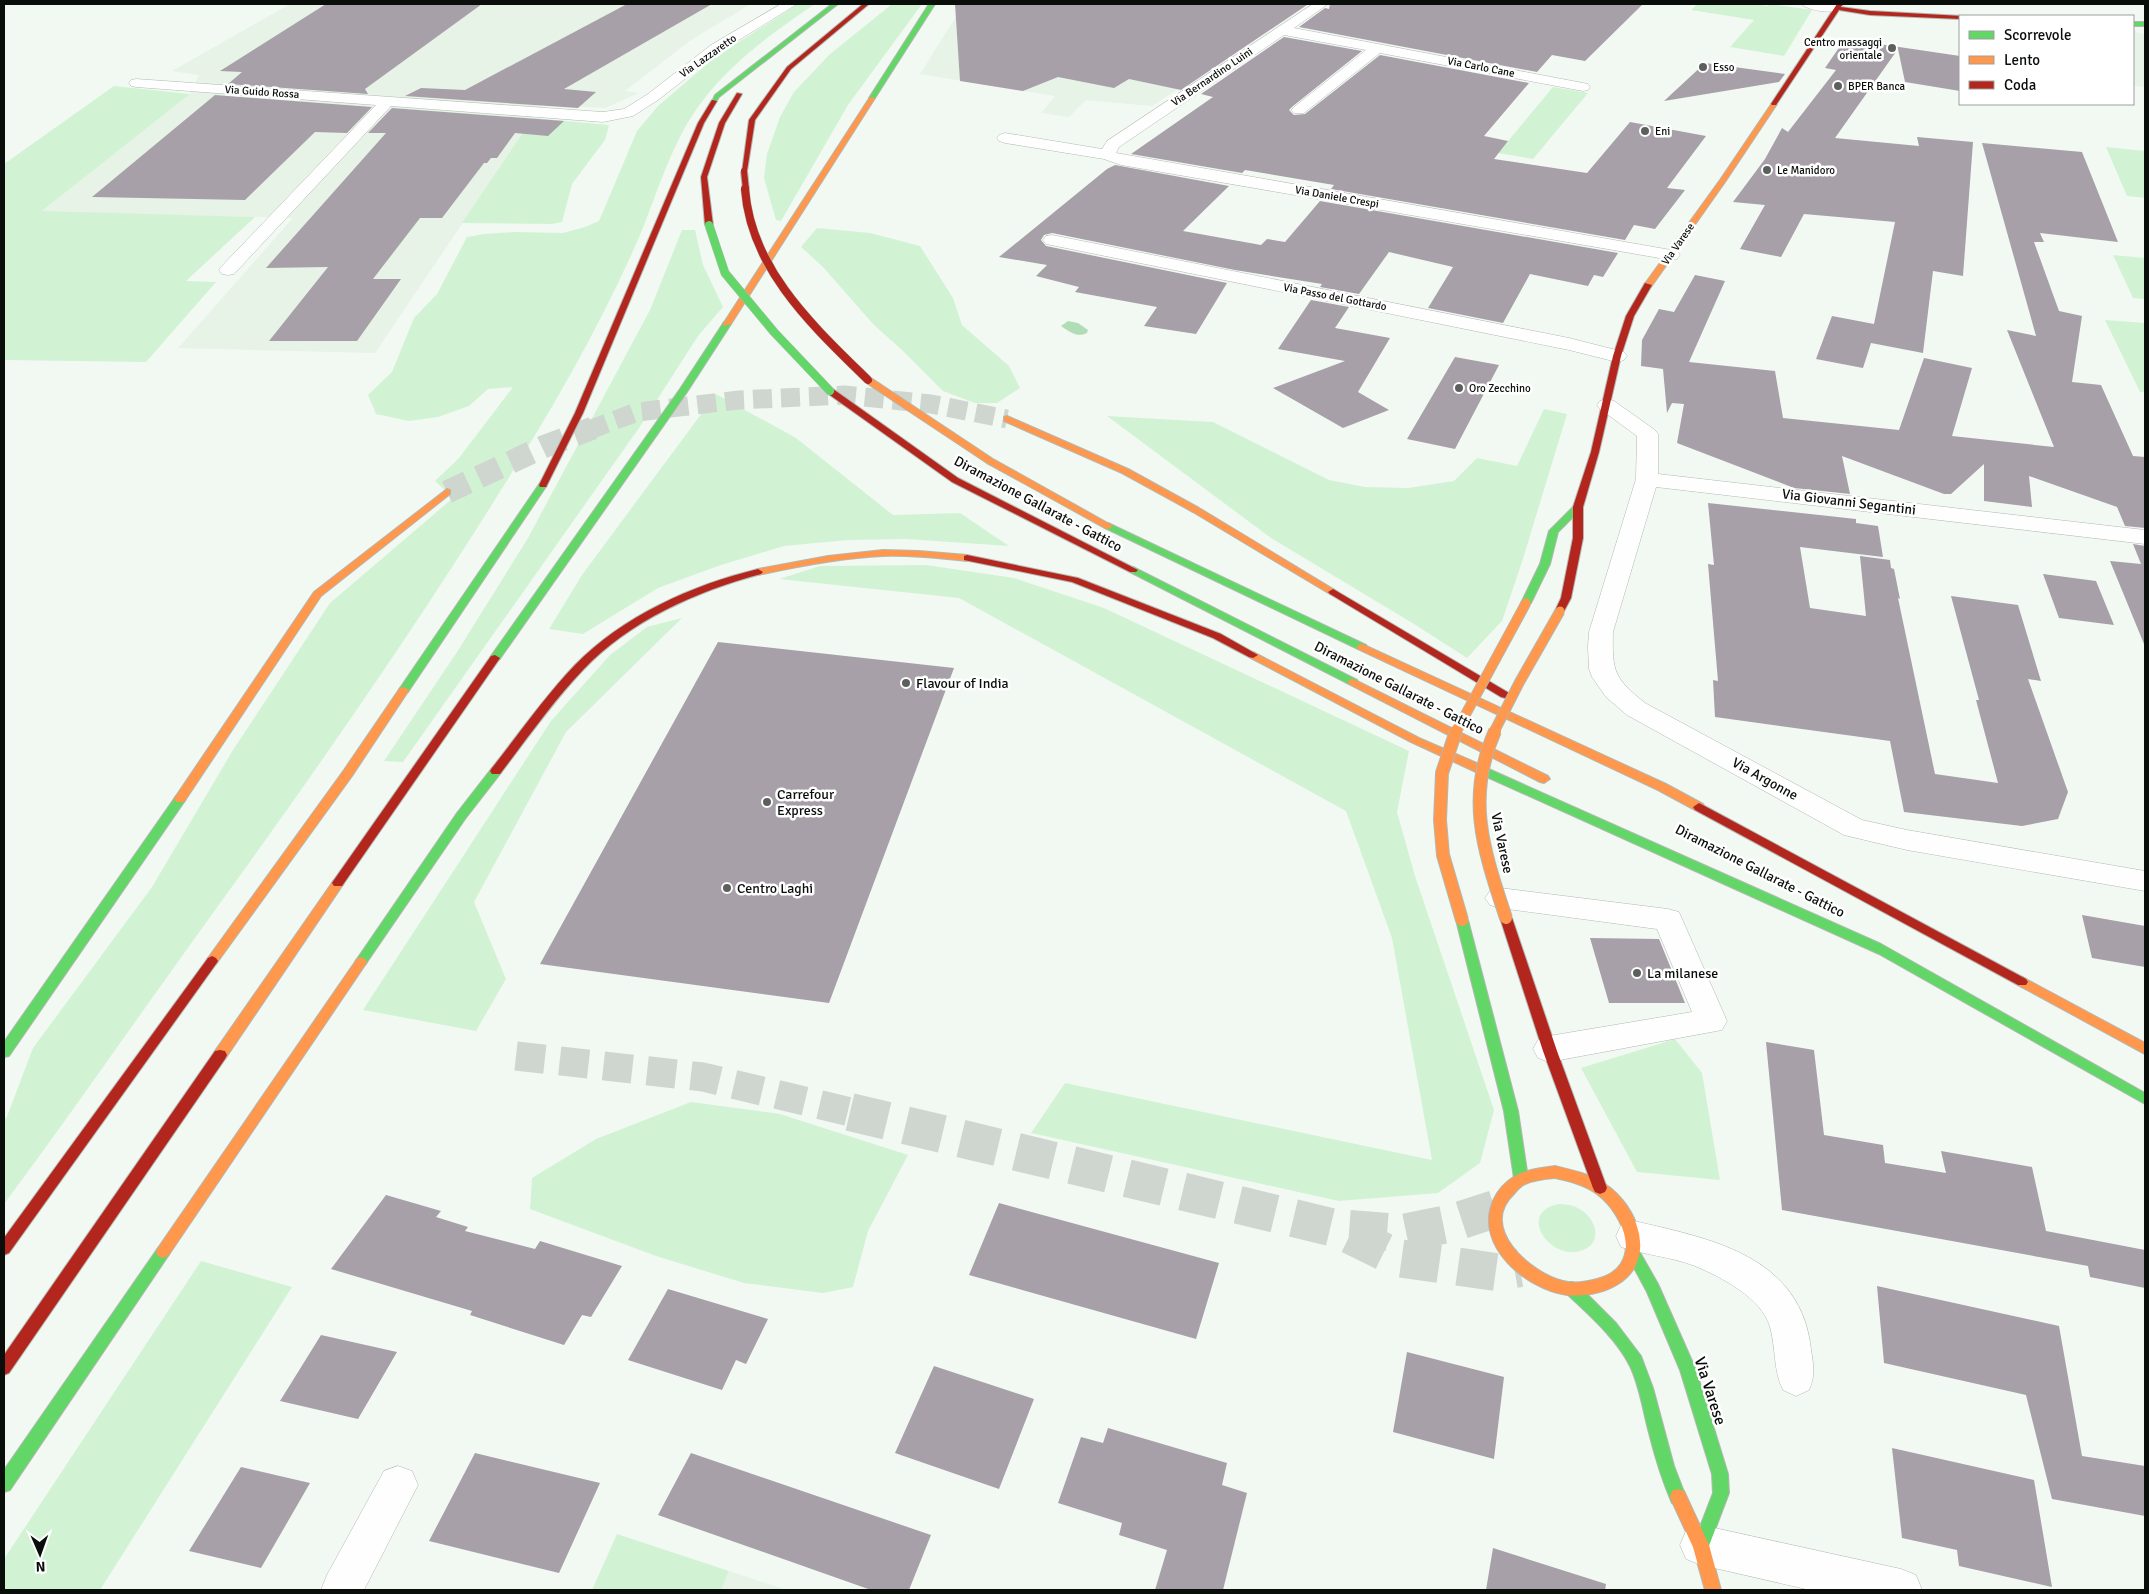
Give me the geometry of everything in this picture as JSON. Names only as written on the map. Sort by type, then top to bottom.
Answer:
[{"type":"main road","points":[[4,1249],[348,773],[541,489],[579,413],[700,122],[717,96],[836,4]]},
{"type":"main road","name":"Diramazione Gallarate - Gattico","points":[[866,4],[783,75],[752,120],[744,171],[750,220],[767,262],[810,322],[868,380],[990,461],[1118,532],[1662,787],[2145,1049]]},
{"type":"main road","points":[[4,1368],[407,783],[684,390],[932,4]]},
{"type":"main road","points":[[1838,6],[1870,13],[1959,17]]},
{"type":"main road","name":"Via Varese","points":[[1600,1188],[1549,1049],[1503,908],[1483,839],[1479,799],[1482,776],[1488,752],[1500,723],[1566,598],[1578,538],[1578,507],[1596,452],[1617,356],[1630,316],[1641,295],[1754,135],[1838,6]]},
{"type":"main road","name":"Diramazione Gallarate - Gattico","points":[[755,66],[722,124],[704,177],[709,225],[724,273],[774,332],[830,391],[955,480],[1556,785]]},
{"type":"main road","points":[[1007,419],[1125,471],[1196,510],[1524,706]]},
{"type":"main road","points":[[4,1052],[164,824],[317,594],[446,492]]},
{"type":"main road","name":"Via Varese","points":[[1521,1178],[1511,1111],[1462,920],[1443,855],[1440,820],[1442,773],[1458,726],[1526,603],[1545,564],[1554,531],[1578,507]]},
{"type":"main road","points":[[4,1484],[461,816],[547,704],[585,661],[627,628],[699,592],[740,576],[806,562],[873,554],[926,554],[970,558],[1075,580],[1217,636],[1415,740],[1892,955]]},
{"type":"main road","points":[[1558,726],[1662,787]]},
{"type":"main road","name":"Diramazione Gallarate - Gattico","points":[[1663,839],[1892,955],[2145,1099]]},
{"type":"main road","points":[[1555,1172],[1575,1176],[1600,1188],[1620,1206],[1629,1220],[1634,1244],[1628,1266],[1617,1278],[1604,1285],[1588,1289],[1572,1289],[1536,1279],[1520,1268],[1508,1256],[1499,1241],[1494,1224],[1496,1204],[1505,1189],[1521,1178],[1536,1173],[1555,1172]]},
{"type":"main road","name":"Via Varese","points":[[1634,1244],[1688,1370],[1720,1474],[1721,1493],[1701,1545]]},
{"type":"main road","points":[[1572,1289],[1595,1311],[1624,1345],[1640,1370],[1667,1475],[1701,1545],[1713,1590]]},
{"type":"street","name":"Via Lazzaretto","points":[[628,113],[716,48],[790,4]]},
{"type":"street","name":"Via Bernardino Luini","points":[[1107,154],[1112,144],[1321,4]]},
{"type":"street","points":[[1808,4],[1838,6]]},
{"type":"street","name":"Via Carlo Cane","points":[[1281,30],[1583,87]]},
{"type":"street","points":[[1299,110],[1378,48]]},
{"type":"street","name":"Via Guido Rossa","points":[[136,83],[603,117],[628,113]]},
{"type":"street","points":[[228,270],[388,101]]},
{"type":"street","name":"Via Daniele Crespi","points":[[1004,138],[1107,154],[1121,160],[1671,255]]},
{"type":"street","name":"Via Passo del Gottardo","points":[[1052,240],[1568,344],[1617,356]]},
{"type":"street","points":[[1607,405],[1648,434],[1647,479]]},
{"type":"street","name":"Via Giovanni Segantini","points":[[1647,479],[2145,537]]},
{"type":"street","name":"Via Argonne","points":[[1647,479],[1602,632],[1600,657],[1602,670],[1604,677],[1614,691],[1636,708],[1854,828],[1907,840],[2145,881]]},
{"type":"street","points":[[1503,908],[1668,920],[1711,1021],[1549,1049]]},
{"type":"street","points":[[1634,1244],[1701,1252],[1750,1276],[1771,1295],[1788,1322],[1796,1378]]},
{"type":"street","points":[[342,1590],[398,1485]]},
{"type":"street","points":[[1701,1545],[1901,1590]]},
{"type":"shaded area","points":[[290,4],[751,4],[691,40],[625,91],[639,93],[605,108],[543,104],[375,353],[178,348],[293,218],[41,212],[190,94],[199,75],[172,71]]},
{"type":"shaded area","points":[[798,4],[815,4],[741,59],[715,85],[692,116],[672,153],[633,251],[574,369],[541,426],[472,536],[402,643],[329,749],[4,1204],[4,1119],[6,1119],[33,1048],[152,887],[233,750],[330,603],[453,498],[435,481],[459,458],[513,387],[488,389],[469,406],[438,417],[409,421],[376,414],[368,395],[392,372],[414,318],[437,294],[467,237],[514,232],[563,233],[599,221],[637,131],[658,106],[714,58]]},
{"type":"shaded area","points":[[892,4],[922,4],[848,105],[781,221],[776,220],[764,178],[767,154],[780,117],[794,92],[829,55]]},
{"type":"shaded area","points":[[964,4],[1308,4],[1152,106],[1086,100],[1069,117],[1041,113],[1055,96],[920,74]]},
{"type":"shaded area","points":[[1698,4],[1753,4],[1768,6],[1770,4],[1812,10],[1784,56],[1730,47],[1754,20],[1691,10]]},
{"type":"shaded area","points":[[2134,29],[2138,33],[2145,34],[2145,87],[2134,86]]},
{"type":"shaded area","points":[[114,86],[190,94],[42,211],[255,217],[186,281],[216,282],[146,362],[4,360],[4,164]]},
{"type":"shaded area","points":[[1553,87],[1588,93],[1533,159],[1498,153]]},
{"type":"shaded area","points":[[533,118],[609,125],[605,140],[572,184],[562,222],[552,224],[462,223]]},
{"type":"shaded area","points":[[2106,147],[2145,151],[2145,198],[2127,196]]},
{"type":"shaded area","points":[[817,228],[870,233],[920,246],[953,298],[962,325],[1009,366],[1020,388],[997,403],[975,403],[943,391],[873,324],[823,267],[801,247]]},
{"type":"shaded area","points":[[682,230],[695,230],[703,265],[723,307],[698,336],[639,428],[403,762],[384,761],[457,652],[528,538],[650,310]]},
{"type":"shaded area","points":[[2113,255],[2145,258],[2145,299],[2133,298]]},
{"type":"shaded area","points":[[2105,320],[2145,323],[2145,392],[2140,392]]},
{"type":"shaded area","points":[[1068,321],[1078,323],[1088,330],[1087,333],[1077,335],[1061,326]]},
{"type":"shaded area","points":[[716,394],[796,438],[893,515],[960,513],[1009,546],[906,539],[848,540],[784,546],[718,566],[658,588],[583,634],[549,629],[582,575]]},
{"type":"shaded area","points":[[1544,409],[1567,414],[1522,562],[1502,621],[1467,658],[1271,538],[1107,416],[1213,422],[1329,480],[1365,487],[1408,488],[1454,481],[1477,458],[1517,466]]},
{"type":"shaded area","points":[[926,565],[1014,578],[1104,608],[1409,751],[1397,812],[1415,876],[1494,1110],[1480,1163],[1438,1193],[1339,1201],[1031,1133],[1065,1083],[1432,1160],[1392,938],[1346,811],[959,598],[779,579],[820,566]]},
{"type":"shaded area","points":[[682,618],[566,732],[474,902],[506,979],[476,1031],[363,1010],[551,721],[610,655],[647,627]]},
{"type":"shaded area","points":[[1675,1039],[1702,1073],[1720,1180],[1637,1172],[1581,1068]]},
{"type":"shaded area","points":[[691,1102],[780,1114],[908,1155],[868,1231],[853,1287],[823,1293],[744,1283],[656,1256],[530,1209],[532,1178],[596,1139]]},
{"type":"shaded area","points":[[1559,1204],[1576,1207],[1584,1212],[1593,1224],[1595,1237],[1593,1243],[1588,1248],[1568,1252],[1548,1242],[1542,1234],[1539,1224],[1540,1216],[1547,1208]]},
{"type":"shaded area","points":[[201,1261],[292,1287],[100,1590],[4,1590],[4,1559]]},
{"type":"shaded area","points":[[617,1534],[729,1571],[721,1590],[592,1590]]},
{"type":"shaded area","points":[[729,1571],[787,1590],[721,1590]]},
{"type":"building","points":[[326,4],[482,4],[365,89],[368,94],[228,84],[242,72],[220,71]]},
{"type":"building","points":[[627,4],[712,4],[564,89],[596,92],[578,108],[405,96],[421,88],[465,90]]},
{"type":"building","points":[[955,4],[1307,5],[1181,90],[1129,79],[1114,88],[1058,77],[1023,91],[960,81]]},
{"type":"building","points":[[1330,4],[1643,4],[1585,61],[1552,55],[1537,72],[1299,27],[1325,8],[1329,9]]},
{"type":"building","points":[[1284,37],[1362,51],[1293,106],[1289,110],[1294,115],[1305,114],[1380,55],[1529,83],[1484,136],[1508,141],[1494,159],[1587,173],[1630,122],[1706,136],[1667,188],[1685,190],[1655,229],[1634,225],[1625,240],[1331,189],[1334,185],[1245,170],[1242,173],[1131,154],[1213,97],[1201,94]]},
{"type":"building","points":[[1845,39],[1959,56],[1959,91],[1905,82],[1898,49],[1835,138],[1919,146],[1917,137],[1973,142],[1963,276],[1933,271],[1923,353],[1871,343],[1863,368],[1816,359],[1832,316],[1874,324],[1895,222],[1804,214],[1781,257],[1740,249],[1765,205],[1733,202],[1765,159],[1782,128],[1788,132],[1836,70],[1825,68]]},
{"type":"building","points":[[1705,63],[1785,74],[1779,82],[1664,101]]},
{"type":"building","points":[[215,95],[372,107],[347,133],[315,132],[245,200],[92,197]]},
{"type":"building","points":[[392,108],[564,121],[548,136],[515,133],[497,158],[491,158],[487,163],[484,163],[442,218],[420,218],[373,279],[401,279],[357,341],[269,341],[328,267],[266,268],[386,133],[368,133]]},
{"type":"building","points":[[1982,143],[2082,152],[2118,242],[2040,233],[2044,242],[2034,242],[2059,311],[2082,316],[2072,382],[2101,385],[2133,456],[2145,457],[2145,528],[2125,526],[2117,507],[2029,476],[2032,507],[1984,501],[1984,464],[1951,494],[1944,494],[1842,456],[1850,494],[1794,488],[1677,443],[1684,404],[1672,403],[1667,413],[1663,369],[1641,366],[1642,340],[1659,309],[1674,312],[1695,275],[1725,281],[1689,362],[1775,371],[1783,418],[1899,430],[1924,358],[1972,368],[1952,436],[2054,447],[2007,330],[2036,336]]},
{"type":"building","points":[[1115,165],[1229,186],[1183,231],[1261,245],[1267,239],[1285,242],[1320,201],[1618,253],[1603,277],[1594,275],[1588,286],[1530,274],[1503,323],[1428,308],[1453,267],[1389,252],[1359,294],[1320,287],[1322,284],[1235,270],[1052,233],[1044,235],[1041,240],[1046,246],[1227,283],[1196,334],[1144,326],[1157,307],[1075,292],[1079,287],[1036,276],[1047,265],[999,257],[1107,169]]},
{"type":"building","points":[[1311,300],[1349,307],[1335,328],[1390,338],[1358,392],[1389,410],[1343,428],[1273,388],[1345,361],[1278,349]]},
{"type":"building","points":[[1455,357],[1499,365],[1455,449],[1407,439]]},
{"type":"building","points":[[1708,503],[1856,519],[1856,523],[1878,526],[1883,557],[1800,547],[1810,608],[1866,616],[1860,556],[1890,560],[1891,568],[1894,569],[1900,599],[1898,598],[1935,774],[1998,783],[1976,700],[1979,700],[1951,596],[2018,605],[2041,681],[2028,679],[2068,792],[2058,819],[2022,826],[1904,812],[1890,741],[1715,717],[1713,680],[1718,681],[1708,564],[1714,565]]},
{"type":"building","points":[[2133,544],[2145,546],[2144,644],[2110,561],[2141,564]]},
{"type":"building","points":[[2043,574],[2096,581],[2114,625],[2059,618]]},
{"type":"building","name":"Centro Laghi","points":[[718,642],[954,668],[829,1003],[540,964]]},
{"type":"building","points":[[2082,915],[2145,926],[2145,967],[2092,958]]},
{"type":"building","points":[[1590,938],[1659,939],[1685,1003],[1609,1003]]},
{"type":"building","points":[[1766,1042],[1814,1050],[1824,1135],[1883,1145],[1885,1163],[1946,1173],[1941,1151],[2032,1167],[2046,1231],[2145,1250],[2145,1288],[2090,1277],[2088,1266],[1782,1210]]},
{"type":"building","points":[[386,1195],[441,1211],[436,1217],[468,1227],[465,1231],[535,1249],[540,1241],[622,1266],[591,1317],[582,1315],[564,1345],[470,1315],[472,1311],[331,1269]]},
{"type":"building","points":[[999,1203],[1219,1263],[1196,1339],[969,1275]]},
{"type":"building","points":[[1877,1286],[2059,1326],[2082,1456],[2145,1466],[2145,1516],[2052,1499],[2026,1395],[1884,1363]]},
{"type":"building","points":[[668,1289],[768,1319],[746,1364],[736,1360],[722,1390],[628,1360]]},
{"type":"building","points":[[321,1335],[397,1352],[358,1419],[280,1401]]},
{"type":"building","points":[[1407,1352],[1504,1377],[1494,1459],[1393,1432]]},
{"type":"building","points":[[934,1366],[1034,1399],[999,1489],[895,1453]]},
{"type":"building","points":[[1108,1428],[1227,1463],[1222,1485],[1247,1493],[1223,1590],[1155,1590],[1167,1550],[1119,1535],[1122,1523],[1058,1503],[1081,1437],[1103,1443]]},
{"type":"building","points":[[1892,1448],[2034,1480],[2052,1587],[1959,1566],[1957,1550],[1902,1538]]},
{"type":"building","points":[[475,1453],[600,1483],[559,1573],[429,1541]]},
{"type":"building","points":[[691,1453],[931,1535],[909,1590],[871,1590],[658,1515]]},
{"type":"building","points":[[241,1467],[310,1483],[261,1568],[189,1551]]},
{"type":"building","points":[[1493,1548],[1606,1584],[1605,1590],[1486,1590]]},
{"type":"tunnel","points":[[589,430],[637,412],[739,400],[845,395],[931,404],[1007,419]]},
{"type":"tunnel","points":[[447,492],[543,447],[593,428]]},
{"type":"tunnel","points":[[516,1056],[703,1077],[855,1113]]},
{"type":"tunnel","points":[[850,1112],[1335,1228],[1403,1233],[1452,1223],[1495,1209]]},
{"type":"tunnel","points":[[1350,1235],[1397,1258],[1496,1272],[1520,1268]]},
{"type":"traffic: fast","points":[[714,101],[717,96],[835,4]]},
{"type":"traffic: fast","points":[[872,98],[932,4]]},
{"type":"traffic: fast","points":[[2134,24],[2145,24]]},
{"type":"traffic: fast","points":[[709,225],[725,273],[774,332],[830,391]]},
{"type":"traffic: fast","points":[[495,658],[684,390],[727,324]]},
{"type":"traffic: fast","points":[[404,690],[543,485]]},
{"type":"traffic: fast","points":[[1526,603],[1545,564],[1554,531],[1578,507]]},
{"type":"traffic: fast","points":[[1108,526],[1362,647]]},
{"type":"traffic: fast","points":[[1133,570],[1353,682]]},
{"type":"traffic: fast","points":[[1482,770],[1893,955]]},
{"type":"traffic: fast","points":[[361,962],[461,816],[496,771]]},
{"type":"traffic: fast","points":[[4,1052],[180,799]]},
{"type":"traffic: fast","points":[[1462,920],[1511,1111],[1521,1178]]},
{"type":"traffic: fast","points":[[1877,947],[2145,1099]]},
{"type":"traffic: fast","points":[[4,1484],[163,1252]]},
{"type":"traffic: fast","points":[[1633,1253],[1653,1289],[1688,1370],[1720,1474],[1721,1493],[1701,1545]]},
{"type":"traffic: fast","points":[[1572,1289],[1620,1339],[1635,1361],[1645,1388],[1661,1451],[1678,1497]]},
{"type":"traffic: slow","points":[[727,324],[872,98]]},
{"type":"traffic: slow","points":[[1648,285],[1723,181],[1774,104]]},
{"type":"traffic: slow","points":[[868,380],[990,461],[1108,526]]},
{"type":"traffic: slow","points":[[1007,419],[1125,471],[1196,510],[1333,592]]},
{"type":"traffic: slow","points":[[180,799],[317,594],[447,492]]},
{"type":"traffic: slow","points":[[758,572],[828,559],[883,553],[967,558]]},
{"type":"traffic: slow","points":[[1462,920],[1443,855],[1440,820],[1442,773],[1458,726],[1526,603]]},
{"type":"traffic: slow","points":[[1506,918],[1483,841],[1479,814],[1480,787],[1485,760],[1505,708],[1560,611]]},
{"type":"traffic: slow","points":[[1362,647],[1662,787],[1699,807]]},
{"type":"traffic: slow","points":[[1253,655],[1415,740],[1482,770]]},
{"type":"traffic: slow","points":[[1353,682],[1544,779]]},
{"type":"traffic: slow","points":[[212,961],[348,773],[404,690]]},
{"type":"traffic: slow","points":[[220,1055],[338,883]]},
{"type":"traffic: slow","points":[[163,1252],[361,962]]},
{"type":"traffic: slow","points":[[2022,982],[2145,1049]]},
{"type":"traffic: slow","points":[[1555,1172],[1587,1181],[1599,1187],[1614,1200],[1629,1224],[1633,1238],[1633,1251],[1630,1263],[1622,1274],[1609,1282],[1581,1289],[1564,1288],[1546,1283],[1529,1273],[1514,1260],[1503,1245],[1496,1229],[1495,1212],[1502,1196],[1522,1179],[1555,1172]]},
{"type":"traffic: slow","points":[[1678,1497],[1701,1545],[1713,1590]]},
{"type":"traffic: jam","points":[[744,171],[752,120],[789,68],[866,4]]},
{"type":"traffic: jam","points":[[1774,104],[1840,4]]},
{"type":"traffic: jam","points":[[1836,8],[1870,13],[1959,17]]},
{"type":"traffic: jam","points":[[709,225],[704,177],[722,123],[739,94]]},
{"type":"traffic: jam","points":[[543,485],[579,413],[701,123],[714,101]]},
{"type":"traffic: jam","points":[[744,171],[748,215],[758,245],[770,267],[798,308],[868,380]]},
{"type":"traffic: jam","points":[[1560,611],[1566,598],[1578,538],[1578,507],[1595,452],[1617,356],[1630,316],[1648,285]]},
{"type":"traffic: jam","points":[[830,391],[955,480],[1133,570]]},
{"type":"traffic: jam","points":[[967,558],[1075,580],[1217,636],[1253,655]]},
{"type":"traffic: jam","points":[[496,771],[574,673],[603,646],[644,618],[690,595],[713,585],[758,572]]},
{"type":"traffic: jam","points":[[1333,592],[1505,695]]},
{"type":"traffic: jam","points":[[338,883],[495,658]]},
{"type":"traffic: jam","points":[[1699,807],[2022,982]]},
{"type":"traffic: jam","points":[[1506,918],[1550,1051],[1600,1188]]},
{"type":"traffic: jam","points":[[4,1249],[212,961]]},
{"type":"traffic: jam","points":[[4,1368],[220,1055]]},
{"type":"place","name":"Centro massaggi orientale","points":[[1892,48]]},
{"type":"place","name":"Esso","points":[[1703,67]]},
{"type":"place","name":"BPER Banca","points":[[1838,86]]},
{"type":"place","name":"Eni","points":[[1645,131]]},
{"type":"place","name":"Le Manidoro","points":[[1767,170]]},
{"type":"place","name":"Oro Zecchino","points":[[1459,388]]},
{"type":"place","name":"Flavour of India","points":[[906,683]]},
{"type":"place","name":"Carrefour Express","points":[[767,802]]},
{"type":"place","name":"Centro Laghi","points":[[727,888]]},
{"type":"place","name":"La milanese","points":[[1637,973]]}]
